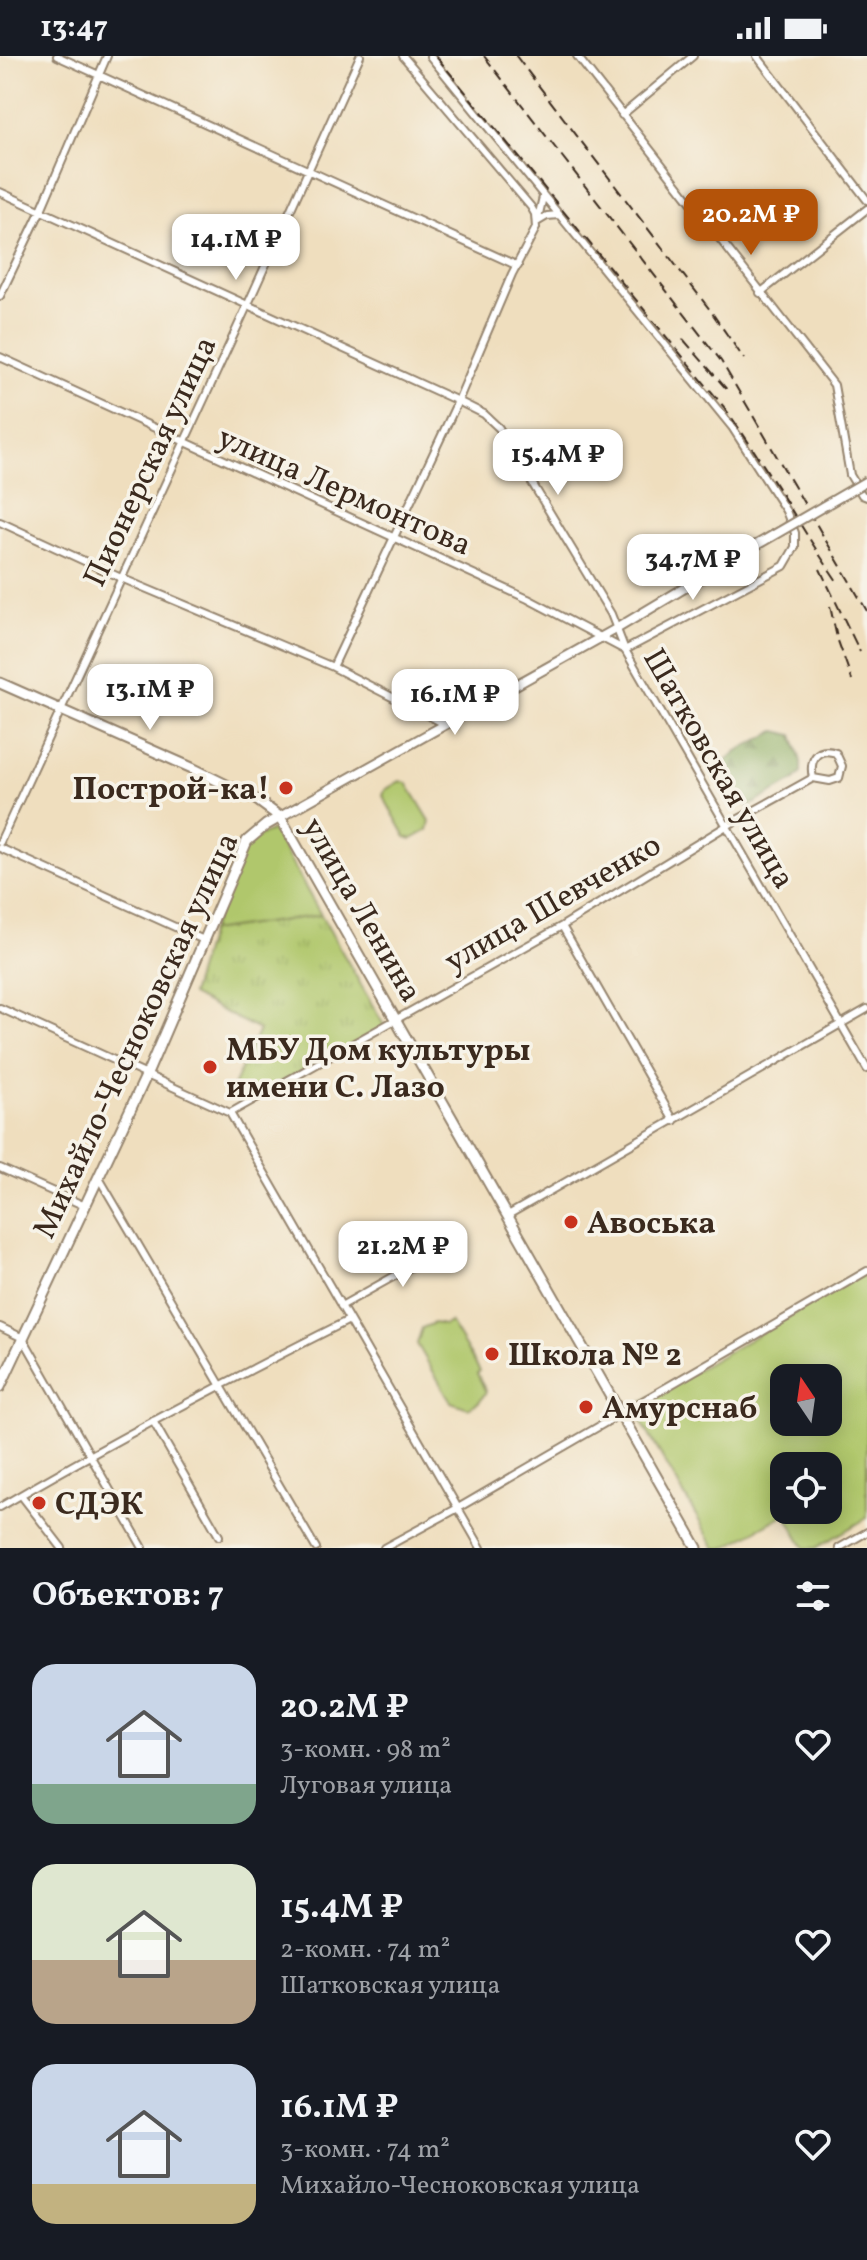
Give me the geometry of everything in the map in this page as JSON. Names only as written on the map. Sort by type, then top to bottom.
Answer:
[{"type":"main road","name":"улица Ленина","points":[[0,683],[218,781],[257,800],[280,817],[697,1548]]},
{"type":"main road","name":"Михайло-Чесноковская улица","points":[[0,1387],[147,1074],[247,841],[280,817]]},
{"type":"street","points":[[57,56],[518,266]]},
{"type":"street","points":[[0,296],[41,210],[107,56]]},
{"type":"street","name":"Пионерская улица","points":[[0,845],[360,56]]},
{"type":"street","points":[[403,56],[531,207],[537,222]]},
{"type":"street","points":[[430,56],[732,427],[773,490],[795,533],[795,547],[784,566],[625,650]]},
{"type":"street","points":[[577,56],[834,385],[850,475],[862,495],[867,497]]},
{"type":"street","points":[[622,115],[693,56]]},
{"type":"street","points":[[757,56],[867,200]]},
{"type":"street","name":"Шатковская улица","points":[[0,192],[458,401],[484,414],[499,428],[611,614],[625,650],[867,1069]]},
{"type":"street","points":[[333,667],[458,401],[512,274],[536,228],[543,197]]},
{"type":"street","points":[[760,293],[867,209]]},
{"type":"street","points":[[537,222],[547,216],[559,215]]},
{"type":"street","name":"улица Лермонтова","points":[[0,357],[528,599],[625,650]]},
{"type":"street","name":"Михайло-Чесноковская улица","points":[[280,817],[616,629],[867,481]]},
{"type":"street","points":[[0,522],[121,578],[333,667],[445,724]]},
{"type":"street","name":"улица Шевченко","points":[[230,1113],[562,926],[728,825],[813,778],[821,781],[839,778],[842,766],[836,753],[820,752],[813,757],[813,778]]},
{"type":"street","points":[[0,845],[206,941]]},
{"type":"street","points":[[562,926],[674,1121]]},
{"type":"street","points":[[0,1008],[230,1113],[481,1548]]},
{"type":"street","points":[[508,1215],[867,1009]]},
{"type":"street","points":[[0,1168],[85,1206]]},
{"type":"street","points":[[99,1178],[316,1548]]},
{"type":"street","points":[[341,1306],[450,1245]]},
{"type":"street","points":[[384,1548],[867,1271]]},
{"type":"street","points":[[0,1507],[90,1454],[349,1320]]},
{"type":"street","points":[[0,1327],[23,1338],[143,1548]]},
{"type":"street","points":[[153,1421],[219,1536]]},
{"type":"street","points":[[21,1495],[62,1548]]},
{"type":"street","points":[[839,1548],[867,1532]]},
{"type":"green space","points":[[776,731],[793,735],[801,773],[795,780],[748,807],[720,767],[737,751]]},
{"type":"green space","points":[[400,781],[407,783],[430,821],[428,830],[412,839],[406,837],[383,796],[385,790]]},
{"type":"green space","points":[[273,830],[321,915],[210,931],[247,841]]},
{"type":"green space","points":[[321,915],[385,1027],[242,1103],[229,1095],[259,1030],[191,995],[210,931]]},
{"type":"green space","points":[[867,1271],[867,1518],[816,1548],[805,1548],[791,1524],[842,1524],[842,1452],[770,1452],[770,1522],[725,1548],[715,1548],[633,1407]]},
{"type":"green space","points":[[450,1322],[480,1371],[477,1373],[486,1392],[479,1402],[468,1408],[451,1402],[417,1344],[422,1328]]},
{"type":"railway","points":[[436,56],[724,407],[837,581]]},
{"type":"railway","points":[[484,56],[721,361],[867,611]]},
{"type":"railway","points":[[516,56],[744,359]]},
{"type":"railway","points":[[683,339],[730,393]]},
{"type":"railway","points":[[820,569],[860,652]]},
{"type":"railway","points":[[830,606],[837,638],[852,680]]},
{"type":"place","name":"Построй-ка!","points":[[286,788]]},
{"type":"place","name":"МБУ Дом культуры имени С. Лазо","points":[[210,1067]]},
{"type":"place","name":"Авоська","points":[[571,1222]]},
{"type":"place","name":"Школа № 2","points":[[492,1354]]},
{"type":"place","name":"Амурснаб","points":[[586,1407]]},
{"type":"place","name":"СДЭК","points":[[39,1503]]}]
